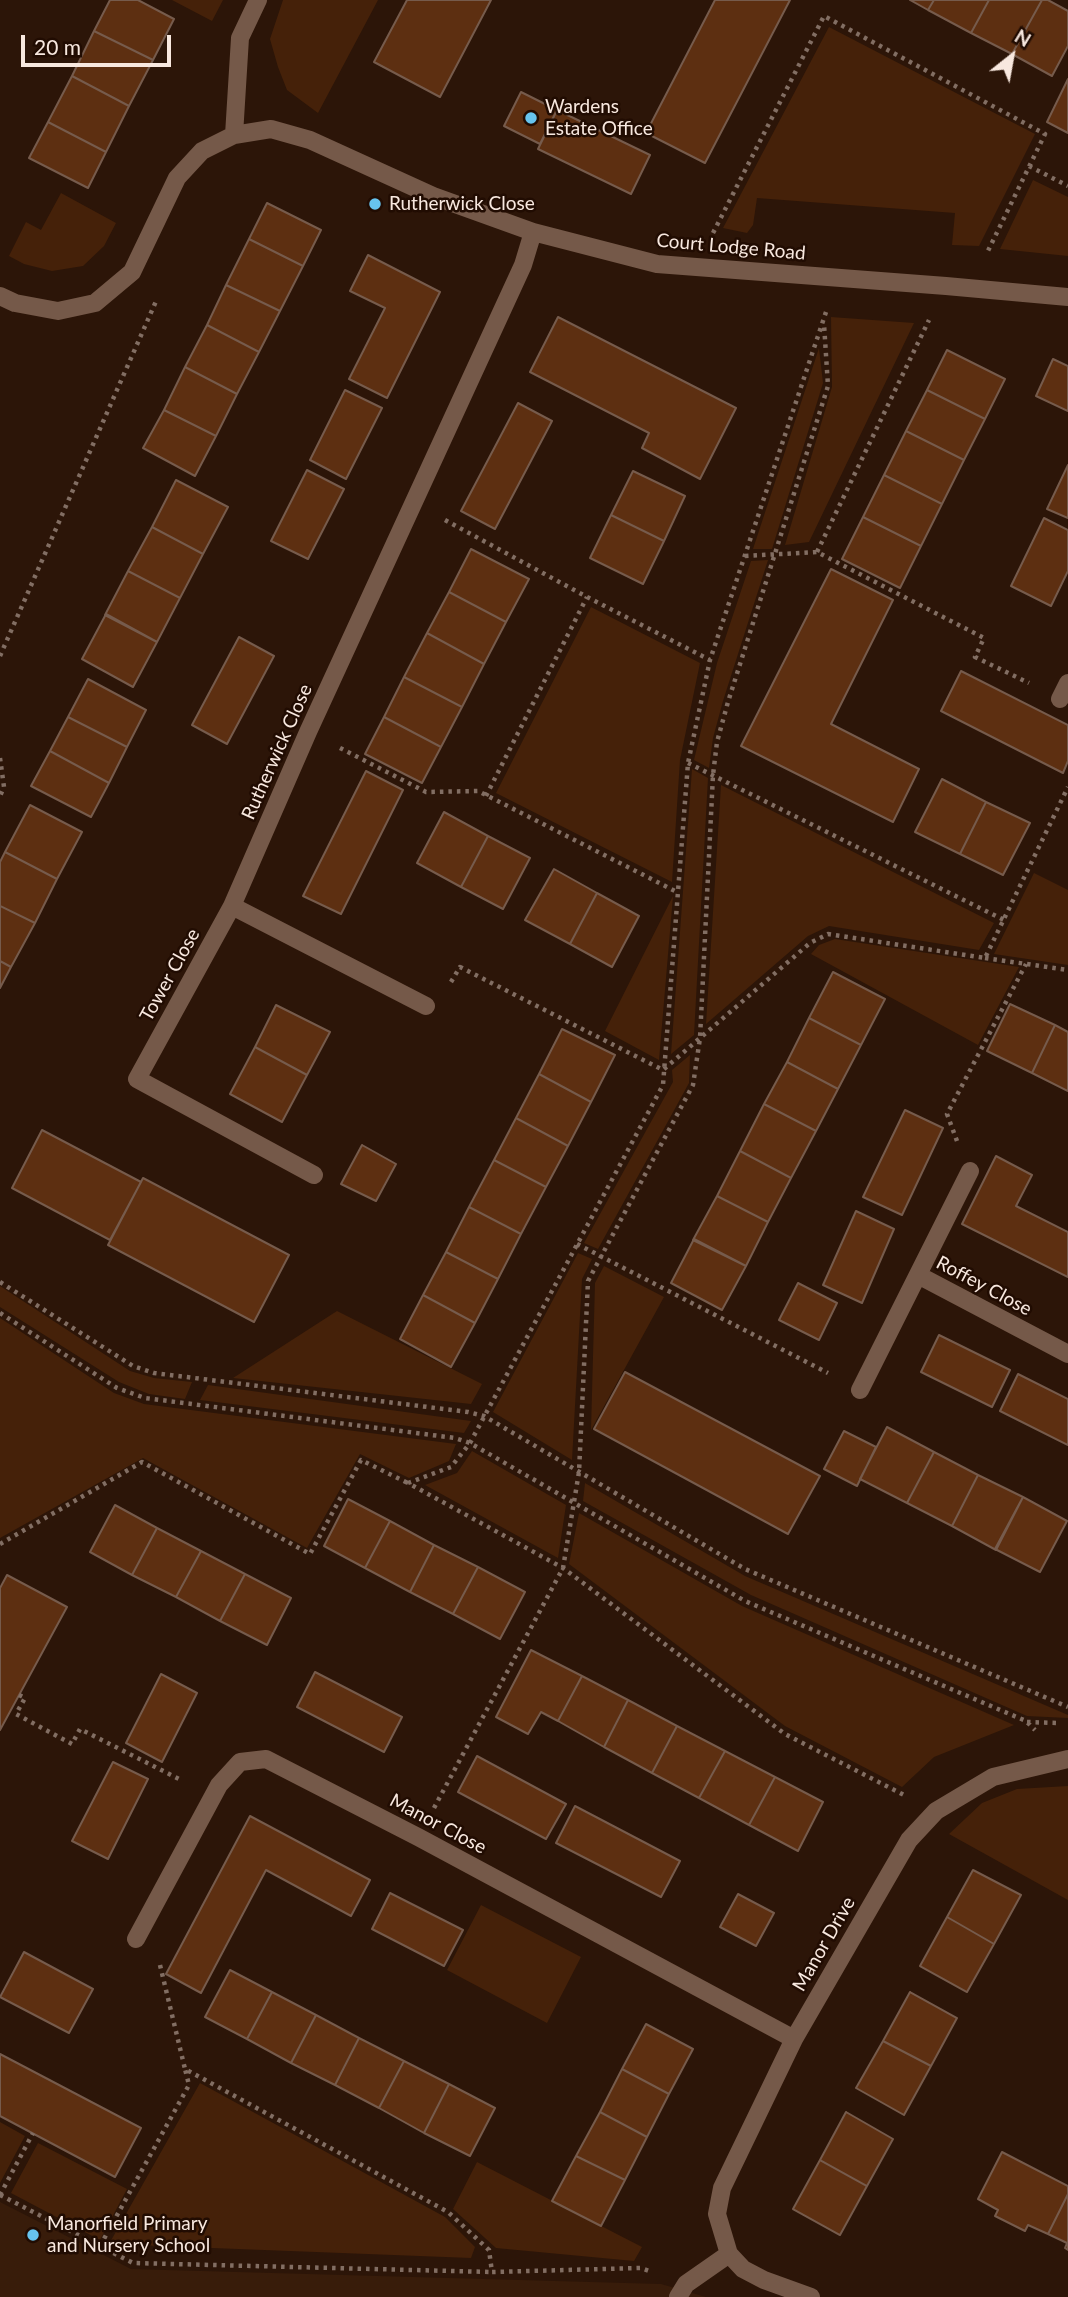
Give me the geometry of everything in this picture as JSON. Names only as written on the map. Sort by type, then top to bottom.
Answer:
[{"type":"street","points":[[234,135],[240,38],[258,0]]},
{"type":"street","name":"Court Lodge Road","points":[[0,296],[15,303],[58,311],[95,303],[132,272],[177,178],[202,151],[234,135],[271,129],[310,140],[433,196],[533,232],[657,264],[1068,298]]},
{"type":"street","name":"Rutherwick Close","points":[[232,906],[308,732],[523,265],[533,232]]},
{"type":"street","points":[[232,906],[426,1006]]},
{"type":"street","name":"Tower Close","points":[[232,906],[137,1079],[314,1175]]},
{"type":"street","points":[[860,1390],[970,1171]]},
{"type":"street","name":"Roffey Close","points":[[918,1275],[1068,1354]]},
{"type":"street","name":"Manor Close","points":[[136,1939],[219,1785],[240,1762],[266,1759],[418,1837],[794,2039]]},
{"type":"street","name":"Manor Drive","points":[[726,2247],[717,2214],[722,2188],[794,2039],[909,1840],[936,1811],[993,1777],[1065,1759]]},
{"type":"street","points":[[682,2291],[726,2247],[743,2269],[764,2280],[811,2297]]},
{"type":"path","points":[[696,266],[824,16],[1045,134],[971,288]]},
{"type":"path","points":[[1029,166],[1068,186]]},
{"type":"path","points":[[0,656],[162,288],[132,272]]},
{"type":"path","points":[[408,1483],[450,1466],[470,1443],[663,1085],[688,763],[710,660],[838,278]]},
{"type":"path","points":[[817,552],[946,286]]},
{"type":"path","points":[[418,1837],[563,1568],[579,1472],[588,1281],[693,1085],[699,1038],[717,742],[828,386],[824,319]]},
{"type":"path","points":[[413,503],[710,660]]},
{"type":"path","points":[[745,556],[817,552],[984,638],[975,657],[1064,691]]},
{"type":"path","points":[[486,796],[587,597]]},
{"type":"path","points":[[308,732],[426,792],[478,791],[679,893]]},
{"type":"path","points":[[0,758],[4,787],[0,796]]},
{"type":"path","points":[[688,763],[1004,920]]},
{"type":"path","points":[[985,958],[1068,787]]},
{"type":"path","points":[[663,1070],[810,943],[828,934],[1068,970]]},
{"type":"path","points":[[970,1171],[947,1114],[1026,964]]},
{"type":"path","points":[[426,1006],[436,1010],[460,967],[663,1070]]},
{"type":"path","points":[[577,1244],[860,1390]]},
{"type":"path","points":[[0,1282],[133,1366],[154,1373],[484,1416],[746,1569],[1068,1707]]},
{"type":"path","points":[[0,1313],[117,1388],[145,1398],[455,1438],[470,1443],[745,1601],[1026,1721],[1068,1724]]},
{"type":"path","points":[[0,1544],[142,1462],[310,1554],[361,1460],[563,1568],[785,1734],[936,1811]]},
{"type":"path","points":[[19,1695],[25,1698],[16,1714],[72,1744],[80,1729],[213,1796]]},
{"type":"path","points":[[1026,1721],[1065,1759]]},
{"type":"path","points":[[100,2246],[189,2085],[156,1949],[136,1939]]},
{"type":"path","points":[[185,2069],[448,2213],[489,2250],[492,2272]]},
{"type":"path","points":[[33,2133],[0,2195],[133,2263],[492,2272],[641,2268],[682,2291]]},
{"type":"shaded area","points":[[172,0],[223,0],[212,21]]},
{"type":"shaded area","points":[[283,0],[378,0],[318,113],[287,90],[278,67],[270,39]]},
{"type":"shaded area","points":[[829,27],[1035,134],[979,246],[952,245],[955,213],[757,198],[753,225],[747,233],[723,228]]},
{"type":"shaded area","points":[[1033,180],[1068,197],[1068,256],[1000,249]]},
{"type":"shaded area","points":[[61,193],[116,223],[104,246],[83,266],[52,271],[24,264],[9,256],[26,222],[41,230]]},
{"type":"shaded area","points":[[831,317],[914,323],[809,542],[785,545],[832,387]]},
{"type":"shaded area","points":[[819,348],[823,383],[772,549],[753,549]]},
{"type":"shaded area","points":[[768,560],[723,701],[713,738],[709,768],[694,760],[717,663],[751,561]]},
{"type":"shaded area","points":[[591,607],[700,663],[680,760],[672,882],[496,793]]},
{"type":"shaded area","points":[[692,769],[708,778],[694,1035],[671,1054]]},
{"type":"shaded area","points":[[721,785],[994,923],[979,950],[829,926],[808,936],[706,1024]]},
{"type":"shaded area","points":[[1034,873],[1068,890],[1068,965],[994,954]]},
{"type":"shaded area","points":[[673,896],[659,1060],[605,1031]]},
{"type":"shaded area","points":[[835,939],[1019,967],[978,1045],[811,954],[819,945]]},
{"type":"shaded area","points":[[690,1055],[689,1083],[598,1249],[584,1243],[673,1082],[672,1070]]},
{"type":"shaded area","points":[[578,1253],[592,1259],[582,1279],[572,1460],[493,1412]]},
{"type":"shaded area","points":[[604,1266],[664,1297],[591,1430],[595,1283]]},
{"type":"shaded area","points":[[0,1286],[130,1371],[154,1378],[192,1382],[185,1399],[149,1394],[119,1382],[0,1307]]},
{"type":"shaded area","points":[[337,1311],[482,1384],[471,1404],[233,1378]]},
{"type":"shaded area","points":[[0,1318],[114,1393],[144,1404],[456,1444],[449,1461],[409,1478],[360,1454],[307,1548],[143,1458],[0,1538]]},
{"type":"shaded area","points":[[208,1385],[471,1421],[464,1433],[200,1400]]},
{"type":"shaded area","points":[[472,1451],[566,1505],[558,1558],[425,1485],[457,1473]]},
{"type":"shaded area","points":[[585,1483],[745,1576],[1068,1715],[1068,1718],[1027,1716],[751,1595],[583,1501]]},
{"type":"shaded area","points":[[579,1513],[742,1606],[1014,1725],[934,1757],[902,1787],[785,1726],[569,1564]]},
{"type":"shaded area","points":[[1068,1786],[1068,1900],[949,1834],[982,1803],[1017,1789]]},
{"type":"shaded area","points":[[481,1905],[581,1957],[547,2023],[447,1970]]},
{"type":"shaded area","points":[[200,2083],[445,2217],[475,2247],[471,2258],[109,2244]]},
{"type":"shaded area","points":[[0,2122],[25,2136],[0,2183]]},
{"type":"shaded area","points":[[38,2143],[127,2189],[100,2240],[11,2193]]},
{"type":"shaded area","points":[[477,2162],[642,2247],[634,2261],[496,2248],[453,2209]]},
{"type":"shaded area","name":"Manorfield Primary and Nursery School","points":[[0,2202],[131,2269],[661,2284],[706,2297],[0,2297]]},
{"type":"building","points":[[110,0],[138,0],[174,19],[153,60],[94,31]]},
{"type":"building","points":[[407,0],[491,0],[440,97],[374,62]]},
{"type":"building","points":[[715,0],[790,0],[705,163],[646,133]]},
{"type":"building","points":[[910,0],[934,0],[928,10]]},
{"type":"building","points":[[934,0],[989,0],[971,33],[928,10]]},
{"type":"building","points":[[989,0],[1042,0],[1012,54],[971,33]]},
{"type":"building","points":[[1042,0],[1048,0],[1068,11],[1068,46],[1052,76],[1012,54]]},
{"type":"building","points":[[94,31],[153,60],[129,106],[72,76]]},
{"type":"building","points":[[72,76],[129,106],[106,152],[48,122]]},
{"type":"building","points":[[1068,79],[1068,133],[1047,122]]},
{"type":"building","name":"Wardens Estate Office","points":[[521,92],[557,110],[540,144],[504,126]]},
{"type":"building","points":[[557,110],[650,155],[631,194],[538,149]]},
{"type":"building","points":[[48,122],[106,152],[88,188],[29,158]]},
{"type":"building","points":[[267,203],[321,230],[303,266],[249,239]]},
{"type":"building","points":[[249,239],[303,266],[280,311],[226,285]]},
{"type":"building","points":[[368,255],[440,292],[387,398],[349,379],[385,308],[350,291]]},
{"type":"building","points":[[226,285],[280,311],[259,352],[207,325]]},
{"type":"building","points":[[558,317],[736,408],[700,479],[642,448],[649,433],[530,372]]},
{"type":"building","points":[[207,325],[259,352],[237,394],[185,367]]},
{"type":"building","points":[[947,350],[1005,379],[985,419],[927,390]]},
{"type":"building","points":[[1053,359],[1068,366],[1068,411],[1036,396]]},
{"type":"building","points":[[185,367],[237,394],[216,436],[164,410]]},
{"type":"building","points":[[345,390],[382,408],[346,479],[310,460]]},
{"type":"building","points":[[927,390],[985,419],[964,460],[906,431]]},
{"type":"building","points":[[518,403],[552,421],[495,529],[461,511]]},
{"type":"building","points":[[164,410],[216,436],[195,476],[143,448]]},
{"type":"building","points":[[906,431],[964,460],[942,504],[884,475]]},
{"type":"building","points":[[1068,465],[1068,518],[1047,509]]},
{"type":"building","points":[[307,470],[344,489],[308,559],[271,541]]},
{"type":"building","points":[[633,471],[685,496],[664,541],[611,515]]},
{"type":"building","points":[[884,475],[942,504],[921,546],[863,517]]},
{"type":"building","points":[[176,480],[228,507],[203,554],[152,527]]},
{"type":"building","points":[[611,515],[664,541],[643,584],[590,558]]},
{"type":"building","points":[[863,517],[921,546],[900,588],[842,559]]},
{"type":"building","points":[[1044,518],[1068,530],[1068,571],[1051,606],[1011,586]]},
{"type":"building","points":[[152,527],[203,554],[180,598],[128,571]]},
{"type":"building","points":[[471,549],[529,579],[506,622],[449,592]]},
{"type":"building","points":[[831,569],[893,600],[831,724],[919,769],[893,822],[741,746]]},
{"type":"building","points":[[128,571],[180,598],[157,642],[105,615]]},
{"type":"building","points":[[449,592],[506,622],[484,664],[427,633]]},
{"type":"building","points":[[106,614],[157,642],[133,687],[82,659]]},
{"type":"building","points":[[427,633],[484,664],[462,707],[404,677]]},
{"type":"building","points":[[239,637],[274,656],[227,744],[192,725]]},
{"type":"building","points":[[961,671],[1068,725],[1068,761],[1063,773],[941,711]]},
{"type":"building","points":[[404,677],[462,707],[441,747],[384,717]]},
{"type":"building","points":[[88,679],[146,710],[127,747],[68,717]]},
{"type":"building","points":[[68,717],[127,747],[109,783],[50,751]]},
{"type":"building","points":[[384,717],[441,747],[422,783],[365,754]]},
{"type":"building","points":[[50,751],[109,783],[91,817],[31,786]]},
{"type":"building","points":[[366,771],[403,790],[341,914],[303,896]]},
{"type":"building","points":[[942,779],[986,802],[960,854],[915,832]]},
{"type":"building","points":[[986,802],[1030,823],[1003,875],[960,854]]},
{"type":"building","points":[[30,805],[82,832],[57,879],[5,852]]},
{"type":"building","points":[[444,812],[488,836],[461,887],[417,863]]},
{"type":"building","points":[[488,836],[530,858],[503,909],[461,887]]},
{"type":"building","points":[[5,852],[57,879],[35,923],[0,906],[0,862]]},
{"type":"building","points":[[554,869],[597,893],[570,944],[525,920]]},
{"type":"building","points":[[597,893],[639,916],[612,967],[570,944]]},
{"type":"building","points":[[0,906],[35,923],[11,967],[0,961]]},
{"type":"building","points":[[0,961],[11,967],[0,988]]},
{"type":"building","points":[[833,972],[885,999],[861,1045],[809,1018]]},
{"type":"building","points":[[1010,1004],[1055,1025],[1032,1073],[987,1051]]},
{"type":"building","points":[[276,1005],[330,1032],[307,1075],[255,1047]]},
{"type":"building","points":[[809,1018],[861,1045],[838,1089],[787,1062]]},
{"type":"building","points":[[1055,1025],[1068,1032],[1068,1091],[1032,1073]]},
{"type":"building","points":[[562,1029],[615,1055],[591,1102],[539,1074]]},
{"type":"building","points":[[255,1047],[307,1075],[282,1122],[230,1094]]},
{"type":"building","points":[[787,1062],[838,1089],[816,1131],[764,1104]]},
{"type":"building","points":[[539,1074],[591,1102],[568,1146],[516,1118]]},
{"type":"building","points":[[764,1104],[816,1131],[791,1178],[740,1151]]},
{"type":"building","points":[[905,1110],[943,1128],[902,1215],[863,1197]]},
{"type":"building","points":[[516,1118],[568,1146],[546,1187],[494,1160]]},
{"type":"building","points":[[42,1130],[141,1182],[110,1240],[12,1188]]},
{"type":"building","points":[[362,1145],[396,1164],[376,1201],[341,1184]]},
{"type":"building","points":[[740,1151],[791,1178],[768,1222],[717,1196]]},
{"type":"building","points":[[996,1156],[1032,1175],[1016,1206],[1068,1232],[1068,1277],[962,1224]]},
{"type":"building","points":[[494,1160],[546,1187],[521,1234],[469,1207]]},
{"type":"building","points":[[143,1178],[289,1255],[254,1322],[108,1245]]},
{"type":"building","points":[[717,1196],[768,1222],[746,1266],[693,1240]]},
{"type":"building","points":[[469,1207],[521,1234],[498,1279],[446,1252]]},
{"type":"building","points":[[856,1211],[894,1229],[862,1303],[823,1285]]},
{"type":"building","points":[[694,1239],[746,1266],[722,1310],[671,1283]]},
{"type":"building","points":[[446,1252],[498,1279],[475,1323],[423,1295]]},
{"type":"building","points":[[798,1283],[837,1303],[819,1340],[779,1320]]},
{"type":"building","points":[[423,1295],[475,1323],[451,1367],[400,1339]]},
{"type":"building","points":[[939,1335],[1010,1370],[992,1407],[921,1372]]},
{"type":"building","points":[[625,1372],[820,1476],[788,1534],[594,1429]]},
{"type":"building","points":[[1018,1374],[1068,1399],[1068,1445],[1000,1411]]},
{"type":"building","points":[[887,1427],[934,1452],[907,1503],[860,1479]]},
{"type":"building","points":[[844,1431],[876,1447],[857,1486],[824,1469]]},
{"type":"building","points":[[934,1452],[978,1475],[952,1526],[907,1503]]},
{"type":"building","points":[[978,1475],[1023,1497],[996,1550],[952,1526]]},
{"type":"building","points":[[1023,1497],[1067,1521],[1040,1572],[995,1549]]},
{"type":"building","points":[[348,1499],[390,1521],[365,1568],[324,1546]]},
{"type":"building","points":[[115,1505],[157,1528],[132,1575],[90,1552]]},
{"type":"building","points":[[390,1521],[434,1545],[410,1592],[365,1568]]},
{"type":"building","points":[[157,1528],[201,1551],[176,1597],[132,1575]]},
{"type":"building","points":[[434,1545],[478,1567],[453,1614],[410,1592]]},
{"type":"building","points":[[201,1551],[245,1574],[220,1621],[176,1597]]},
{"type":"building","points":[[478,1567],[525,1592],[500,1639],[453,1614]]},
{"type":"building","points":[[245,1574],[291,1598],[267,1645],[220,1621]]},
{"type":"building","points":[[7,1575],[67,1607],[0,1730],[0,1588]]},
{"type":"building","points":[[531,1650],[582,1676],[558,1721],[541,1712],[528,1734],[496,1717]]},
{"type":"building","points":[[315,1672],[402,1717],[384,1752],[297,1707]]},
{"type":"building","points":[[161,1674],[197,1693],[162,1762],[126,1743]]},
{"type":"building","points":[[582,1676],[628,1700],[604,1747],[558,1721]]},
{"type":"building","points":[[628,1700],[677,1726],[652,1773],[604,1747]]},
{"type":"building","points":[[677,1726],[725,1751],[699,1798],[652,1773]]},
{"type":"building","points":[[725,1751],[775,1777],[749,1825],[699,1798]]},
{"type":"building","points":[[477,1756],[566,1804],[546,1839],[458,1792]]},
{"type":"building","points":[[113,1762],[148,1779],[108,1859],[72,1841]]},
{"type":"building","points":[[775,1777],[823,1802],[798,1851],[749,1825]]},
{"type":"building","points":[[575,1806],[680,1861],[661,1897],[556,1843]]},
{"type":"building","points":[[250,1816],[370,1880],[351,1916],[266,1870],[201,1993],[166,1974]]},
{"type":"building","points":[[973,1870],[1021,1895],[994,1944],[947,1917]]},
{"type":"building","points":[[390,1893],[463,1930],[444,1966],[372,1929]]},
{"type":"building","points":[[738,1894],[774,1913],[756,1946],[720,1927]]},
{"type":"building","points":[[947,1917],[994,1944],[967,1992],[920,1966]]},
{"type":"building","points":[[24,1952],[93,1989],[69,2033],[0,1997]]},
{"type":"building","points":[[230,1970],[272,1992],[247,2039],[205,2017]]},
{"type":"building","points":[[272,1992],[316,2015],[291,2063],[247,2039]]},
{"type":"building","points":[[910,1992],[957,2018],[931,2066],[883,2041]]},
{"type":"building","points":[[316,2015],[359,2038],[335,2085],[291,2063]]},
{"type":"building","points":[[646,2024],[693,2049],[669,2094],[622,2069]]},
{"type":"building","points":[[359,2038],[404,2061],[379,2108],[335,2085]]},
{"type":"building","points":[[883,2041],[931,2066],[904,2115],[856,2088]]},
{"type":"building","points":[[0,2054],[141,2128],[115,2177],[0,2116]]},
{"type":"building","points":[[404,2061],[449,2084],[424,2133],[379,2108]]},
{"type":"building","points":[[622,2069],[669,2094],[647,2137],[600,2112]]},
{"type":"building","points":[[449,2084],[495,2108],[470,2156],[424,2133]]},
{"type":"building","points":[[600,2112],[647,2137],[625,2180],[576,2156]]},
{"type":"building","points":[[846,2112],[893,2139],[867,2186],[820,2160]]},
{"type":"building","points":[[1002,2152],[1068,2186],[1068,2194],[1048,2234],[1028,2225],[1025,2231],[995,2216],[998,2210],[978,2199]]},
{"type":"building","points":[[576,2156],[625,2180],[601,2226],[552,2201]]},
{"type":"building","points":[[820,2160],[867,2186],[840,2235],[793,2209]]},
{"type":"building","points":[[1068,2194],[1068,2250],[1065,2248],[1067,2243],[1048,2234]]},
{"type":"place","name":"Wardens Estate Office","points":[[531,118]]},
{"type":"place","name":"Rutherwick Close","points":[[375,204]]},
{"type":"place","name":"Manorfield Primary and Nursery School","points":[[33,2235]]}]
